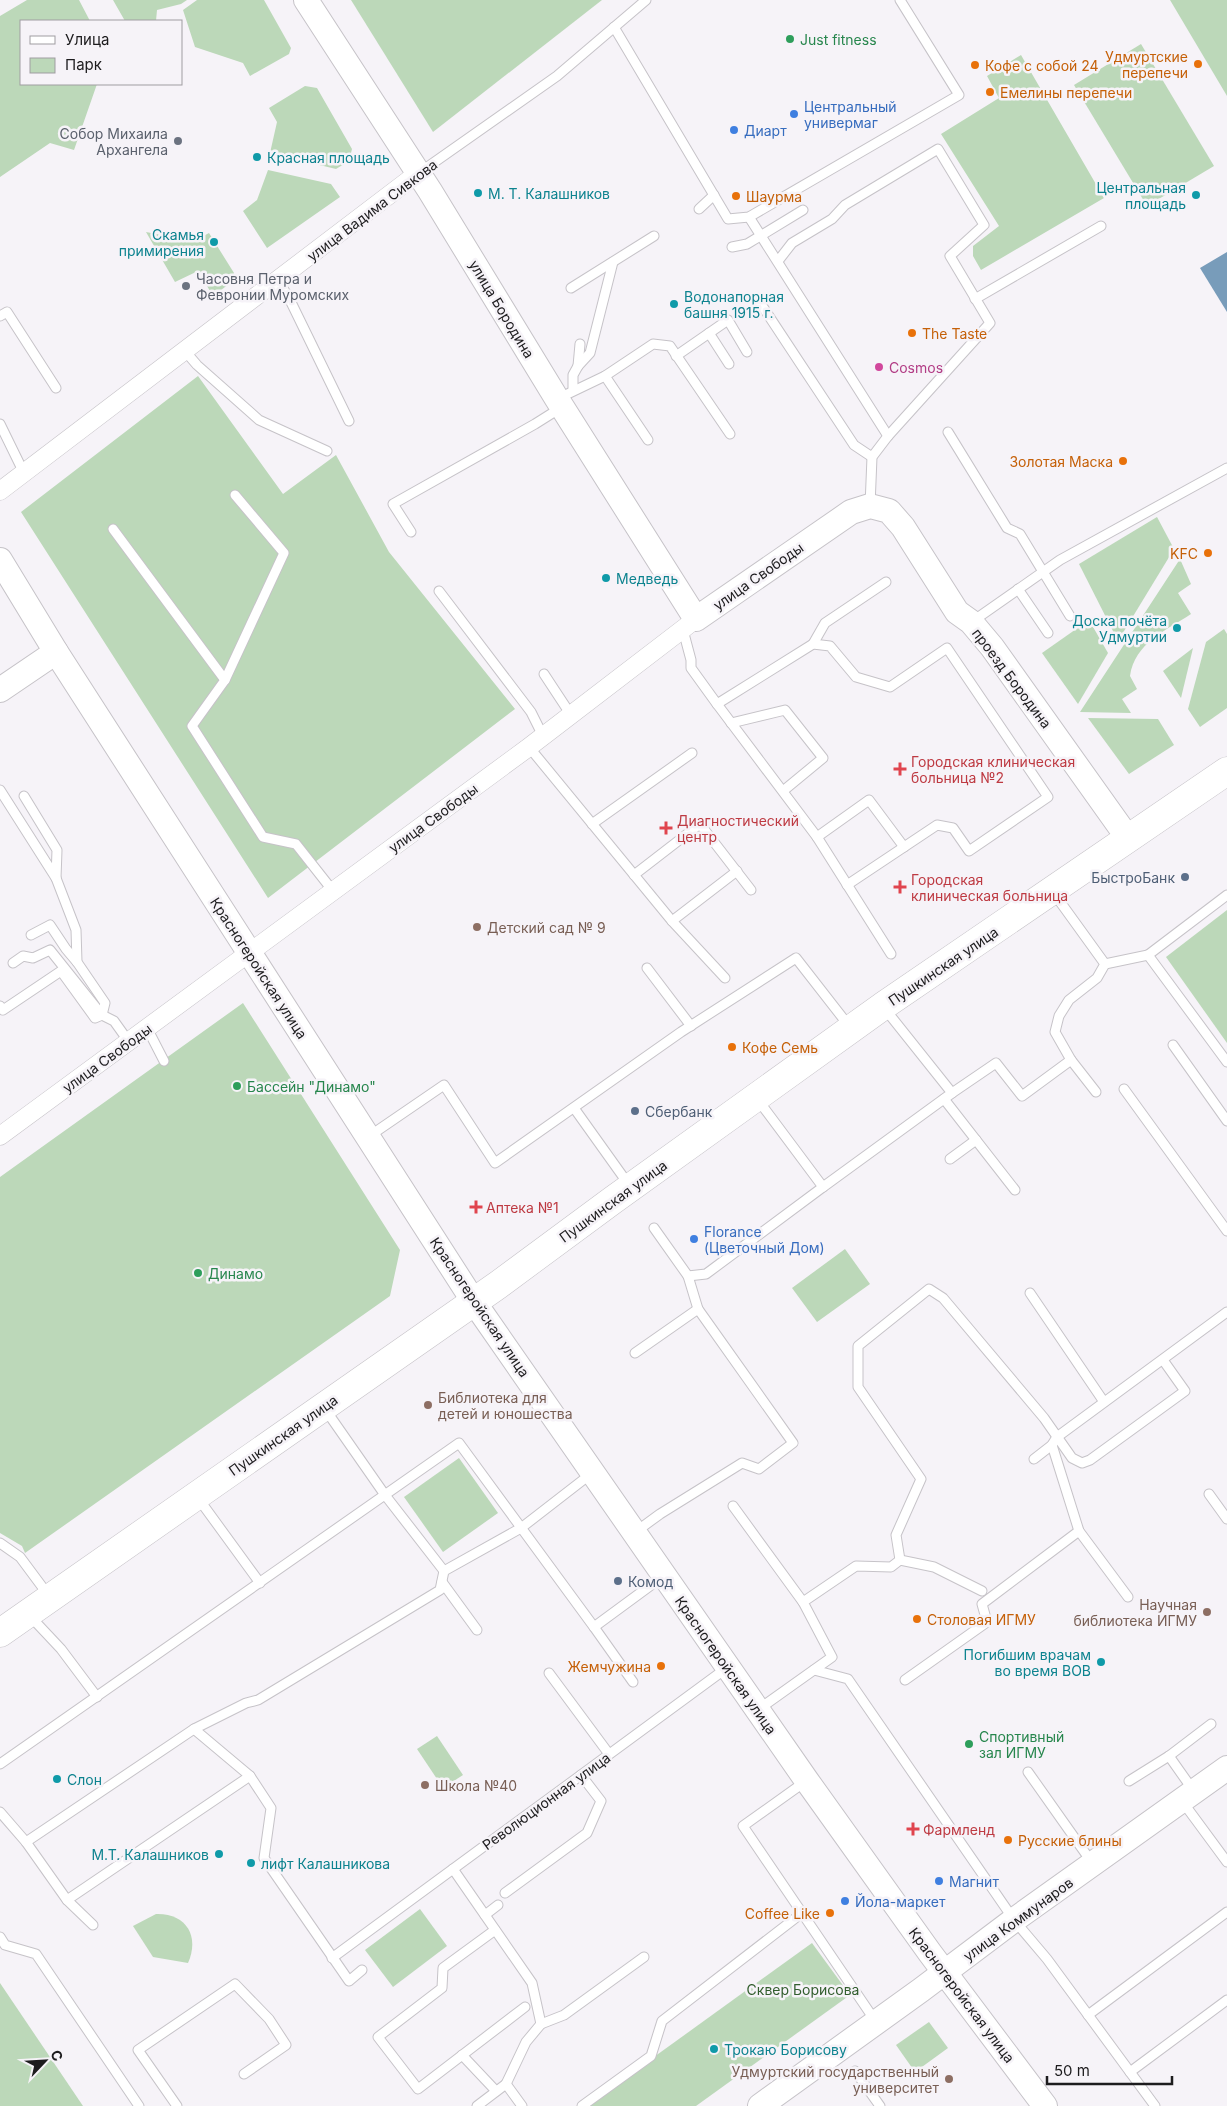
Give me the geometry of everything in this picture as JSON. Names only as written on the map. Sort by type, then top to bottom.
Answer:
[{"type":"main road","name":"Пушкинская улица","points":[[0,1633],[474,1302],[884,1006],[1227,771]]},
{"type":"street","name":"улица Бородина","points":[[306,0],[564,399],[690,625]]},
{"type":"street","name":"улица Вадима Сивкова","points":[[0,491],[418,173]]},
{"type":"street","name":"улица Свободы","points":[[0,1136],[250,953],[690,625],[852,512],[870,506]]},
{"type":"street","name":"проезд Бородина","points":[[870,506],[889,511],[903,527],[957,612],[971,622],[992,647],[1128,838]]},
{"type":"street","name":"Красногеройская улица","points":[[0,560],[56,652],[474,1302],[806,1781],[1044,2106]]},
{"type":"street","points":[[0,690],[56,652]]},
{"type":"street","name":"улица Коммунаров","points":[[760,2106],[1014,1920],[1227,1768]]},
{"type":"lane","name":"улица Вадима Сивкова","points":[[418,173],[557,76],[646,0]]},
{"type":"lane","points":[[614,27],[728,219],[749,217],[959,95],[900,0]]},
{"type":"lane","points":[[778,261],[792,243],[832,219],[845,205],[938,149],[984,225],[950,256],[990,323],[888,436],[872,457],[870,506]]},
{"type":"lane","points":[[699,209],[714,195]]},
{"type":"lane","points":[[732,247],[746,244],[803,210]]},
{"type":"lane","points":[[749,217],[888,436]]},
{"type":"lane","points":[[976,299],[1101,226]]},
{"type":"lane","points":[[571,288],[654,236]]},
{"type":"lane","points":[[564,399],[573,375],[590,352],[613,262]]},
{"type":"lane","points":[[278,281],[288,296],[349,421]]},
{"type":"lane","points":[[757,298],[854,445],[872,457]]},
{"type":"lane","points":[[0,316],[7,312],[56,388]]},
{"type":"lane","points":[[676,356],[728,320],[747,352]]},
{"type":"lane","points":[[709,333],[729,364]]},
{"type":"lane","points":[[578,366],[580,344]]},
{"type":"lane","points":[[411,532],[393,504],[535,424],[564,399],[605,376],[653,344],[670,346],[730,434]]},
{"type":"lane","points":[[185,351],[197,365],[259,420],[327,450]]},
{"type":"lane","points":[[605,376],[648,440]]},
{"type":"lane","points":[[0,424],[24,473]]},
{"type":"lane","points":[[948,432],[1007,528],[1020,534],[1070,616]]},
{"type":"lane","points":[[971,622],[1060,560],[1227,468]]},
{"type":"lane","points":[[235,495],[284,553],[225,680],[192,726],[263,837],[296,844],[333,891]]},
{"type":"lane","points":[[113,529],[225,680]]},
{"type":"lane","points":[[717,704],[813,644],[825,622],[886,582]]},
{"type":"lane","points":[[1018,589],[1048,633]]},
{"type":"lane","points":[[439,591],[531,712],[536,741],[592,824],[672,921],[725,978]]},
{"type":"lane","points":[[690,625],[691,668],[817,837],[891,954]]},
{"type":"lane","points":[[813,644],[830,646],[856,676],[890,687],[947,648],[1048,797],[969,851],[953,828],[937,825],[847,885]]},
{"type":"lane","points":[[544,674],[571,715]]},
{"type":"lane","points":[[731,722],[785,710],[823,758],[782,791]]},
{"type":"lane","points":[[592,824],[692,754]]},
{"type":"lane","points":[[0,790],[56,878],[76,930],[77,962]]},
{"type":"lane","points":[[24,796],[57,850],[56,878]]},
{"type":"lane","points":[[817,837],[869,800],[904,847]]},
{"type":"lane","points":[[634,875],[700,824],[751,890]]},
{"type":"lane","points":[[672,921],[736,871]]},
{"type":"lane","points":[[1052,891],[1104,964]]},
{"type":"lane","points":[[1104,964],[1148,955],[1227,895]]},
{"type":"lane","points":[[31,935],[50,924],[105,1003],[102,1015]]},
{"type":"lane","points":[[13,963],[23,956],[33,958],[50,950],[102,1015],[114,1021],[129,1042]]},
{"type":"lane","points":[[1148,955],[1227,1062]]},
{"type":"lane","points":[[368,1137],[444,1085],[495,1163],[691,1026],[796,958],[852,1029]]},
{"type":"lane","points":[[1096,1092],[1071,1060],[1055,1032],[1059,1016],[1069,1000],[1097,978],[1104,964]]},
{"type":"lane","points":[[647,968],[691,1026]]},
{"type":"lane","points":[[0,1006],[3,1010],[61,971],[95,1018],[102,1015]]},
{"type":"lane","points":[[884,1006],[948,1096],[976,1140],[1015,1190]]},
{"type":"lane","points":[[147,1028],[164,1061]]},
{"type":"lane","points":[[1173,1045],[1227,1121]]},
{"type":"lane","points":[[688,1276],[706,1274],[948,1096],[996,1063],[1022,1096],[1071,1060]]},
{"type":"lane","points":[[1124,1090],[1227,1230]]},
{"type":"lane","points":[[757,1098],[823,1187]]},
{"type":"lane","points":[[574,1108],[631,1187]]},
{"type":"lane","points":[[950,1159],[976,1140]]},
{"type":"lane","points":[[634,1533],[660,1514],[742,1463],[759,1468],[793,1443],[698,1309],[688,1276],[654,1228]]},
{"type":"lane","points":[[900,1560],[896,1535],[921,1479],[858,1387],[858,1346],[929,1289],[943,1298],[1055,1441],[1072,1458],[1082,1463],[1090,1460],[1185,1391],[1163,1360]]},
{"type":"lane","points":[[1030,1293],[1104,1402]]},
{"type":"lane","points":[[635,1353],[698,1309]]},
{"type":"lane","points":[[1034,1459],[1104,1402],[1227,1312]]},
{"type":"lane","points":[[26,1842],[194,1729],[246,1703],[258,1700],[440,1590],[444,1571],[385,1495],[324,1407]]},
{"type":"lane","points":[[1055,1441],[1079,1531],[1128,1597]]},
{"type":"lane","points":[[0,1764],[458,1444],[634,1682]]},
{"type":"lane","points":[[444,1571],[521,1528],[593,1473]]},
{"type":"lane","points":[[1209,1494],[1227,1519]]},
{"type":"lane","points":[[197,1496],[260,1583]]},
{"type":"lane","points":[[733,1506],[803,1602],[832,1658],[758,1710]]},
{"type":"lane","points":[[905,1680],[987,1622],[982,1604],[985,1595],[1079,1531]]},
{"type":"lane","points":[[0,1543],[20,1557],[50,1598]]},
{"type":"lane","points":[[803,1602],[856,1566],[891,1567],[900,1560],[934,1567],[985,1595]]},
{"type":"lane","points":[[594,1626],[664,1575]]},
{"type":"lane","points":[[442,1582],[477,1630]]},
{"type":"lane","points":[[28,1614],[58,1646],[97,1697]]},
{"type":"lane","name":"Революционная улица","points":[[332,1958],[728,1667]]},
{"type":"lane","points":[[814,1670],[848,1679],[1014,1920],[1047,1959],[1155,2106]]},
{"type":"lane","points":[[550,1674],[609,1754]]},
{"type":"lane","points":[[1130,1781],[1169,1756],[1211,1724]]},
{"type":"lane","points":[[194,1729],[250,1776],[271,1808],[264,1858],[348,1981],[362,1970]]},
{"type":"lane","points":[[1169,1756],[1188,1796],[1227,1862]]},
{"type":"lane","points":[[1028,1772],[1093,1864]]},
{"type":"lane","points":[[505,1893],[587,1833],[601,1801],[581,1775]]},
{"type":"lane","points":[[67,1900],[250,1776]]},
{"type":"lane","points":[[806,1781],[743,1826],[876,2022]]},
{"type":"lane","points":[[0,1812],[26,1842],[67,1900],[93,1925]]},
{"type":"lane","points":[[453,1869],[532,1983],[541,2024]]},
{"type":"lane","points":[[485,1915],[498,1905]]},
{"type":"lane","points":[[1088,2015],[1227,1912]]},
{"type":"lane","points":[[582,2106],[651,2056],[662,2021],[802,1913]]},
{"type":"lane","points":[[495,1930],[443,1968],[442,1988],[378,2037],[418,2089],[525,2006]]},
{"type":"lane","points":[[0,1937],[5,1945],[36,1954],[139,2106]]},
{"type":"lane","points":[[478,2106],[506,2084],[526,2042],[541,2024],[564,2016],[644,1957]]},
{"type":"lane","points":[[177,2106],[138,2050],[235,1984],[269,2020],[286,2045],[244,2074]]},
{"type":"lane","points":[[1130,2072],[1227,2000]]},
{"type":"lane","points":[[462,2054],[496,2091]]},
{"type":"lane","points":[[855,2071],[880,2106]]},
{"type":"lane","points":[[506,2084],[522,2106]]},
{"type":"green space","points":[[27,0],[79,0],[89,20],[20,20],[20,85],[97,85],[74,150],[50,143],[0,177],[0,16]]},
{"type":"green space","points":[[113,0],[187,0],[181,4],[157,10],[156,20],[124,20]]},
{"type":"green space","points":[[197,0],[264,0],[291,48],[289,54],[250,76],[243,63],[195,47],[183,10]]},
{"type":"green space","points":[[351,0],[602,0],[433,132]]},
{"type":"green space","points":[[1170,0],[1227,0],[1227,96]]},
{"type":"green space","points":[[1141,44],[1214,166],[1147,206],[1074,85]]},
{"type":"green space","points":[[1021,55],[1104,198],[981,270],[973,256],[973,246],[999,226],[941,134],[999,98],[987,76]]},
{"type":"green space","points":[[305,86],[317,88],[352,149],[349,161],[336,169],[270,153],[277,122],[269,108]]},
{"type":"green space","points":[[268,170],[331,184],[340,197],[267,248],[243,211],[257,200]]},
{"type":"green space","points":[[146,232],[194,241],[209,233],[234,273],[233,281],[213,296],[198,271],[175,282]]},
{"type":"green space","points":[[198,376],[283,494],[336,455],[389,552],[515,709],[268,898],[21,512]]},
{"type":"green space","points":[[1157,517],[1174,549],[1118,641],[1079,564]]},
{"type":"green space","points":[[1180,559],[1191,584],[1178,593],[1191,614],[1162,632],[1145,646],[1138,655],[1130,676],[1137,689],[1122,699],[1131,713],[1080,712]]},
{"type":"green space","points":[[1089,620],[1108,653],[1078,704],[1042,653]]},
{"type":"green space","points":[[1224,629],[1227,634],[1227,708],[1200,727],[1188,709],[1206,642]]},
{"type":"green space","points":[[1193,648],[1181,698],[1163,671]]},
{"type":"green space","points":[[1088,718],[1158,719],[1174,745],[1129,774]]},
{"type":"green space","points":[[1227,910],[1227,1043],[1166,957]]},
{"type":"green space","name":"Динамо","points":[[243,1003],[400,1250],[390,1296],[25,1553],[22,1546],[0,1533],[0,1177]]},
{"type":"green space","points":[[845,1249],[870,1284],[817,1322],[792,1288]]},
{"type":"green space","points":[[459,1458],[498,1513],[443,1552],[404,1497]]},
{"type":"green space","points":[[437,1736],[463,1775],[443,1788],[417,1749]]},
{"type":"green space","points":[[420,1909],[447,1946],[393,1987],[365,1950]]},
{"type":"green space","points":[[156,1914],[175,1917],[188,1928],[192,1944],[188,1963],[153,1957],[133,1926]]},
{"type":"green space","name":"Сквер Борисова","points":[[812,1943],[850,1995],[696,2106],[586,2106]]},
{"type":"green space","points":[[0,1983],[83,2106],[0,2106]]},
{"type":"green space","points":[[929,2022],[948,2048],[915,2072],[896,2045]]},
{"type":"water","points":[[1227,252],[1227,312],[1200,268]]},
{"type":"place","name":"Just fitness","points":[[790,39]]},
{"type":"place","name":"Удмуртские перепечи","points":[[1198,64]]},
{"type":"place","name":"Кофе с собой 24","points":[[975,65]]},
{"type":"place","name":"Емелины перепечи","points":[[990,92]]},
{"type":"place","name":"Центральный универмаг","points":[[794,114]]},
{"type":"place","name":"Диарт","points":[[734,130]]},
{"type":"place","name":"Собор Михаила Архангела","points":[[178,141]]},
{"type":"place","name":"Красная площадь","points":[[257,157]]},
{"type":"place","name":"М. Т. Калашников","points":[[478,193]]},
{"type":"place","name":"Центральная площадь","points":[[1196,195]]},
{"type":"place","name":"Шаурма","points":[[736,196]]},
{"type":"place","name":"Скамья примирения","points":[[214,242]]},
{"type":"place","name":"Часовня Петра и Февронии Муромских","points":[[186,286]]},
{"type":"place","name":"Водонапорная башня 1915 г.","points":[[674,304]]},
{"type":"place","name":"The Taste","points":[[912,333]]},
{"type":"place","name":"Cosmos","points":[[879,367]]},
{"type":"place","name":"Золотая Маска","points":[[1123,461]]},
{"type":"place","name":"KFC","points":[[1208,553]]},
{"type":"place","name":"Медведь","points":[[606,578]]},
{"type":"place","name":"Доска почёта Удмуртии","points":[[1177,628]]},
{"type":"place","name":"Городская клиническая больница №2","points":[[900,769]]},
{"type":"place","name":"Диагностический центр","points":[[666,828]]},
{"type":"place","name":"БыстроБанк","points":[[1185,877]]},
{"type":"place","name":"Городская клиническая больница","points":[[900,887]]},
{"type":"place","name":"Детский сад № 9","points":[[477,927]]},
{"type":"place","name":"Кофе Семь","points":[[732,1047]]},
{"type":"place","name":"Бассейн \"Динамо\"","points":[[237,1086]]},
{"type":"place","name":"Сбербанк","points":[[635,1111]]},
{"type":"place","name":"Аптека №1","points":[[476,1207]]},
{"type":"place","name":"Florance (Цветочный Дом)","points":[[694,1239]]},
{"type":"place","name":"Динамо","points":[[198,1273]]},
{"type":"place","name":"Библиотека для детей и юношества","points":[[428,1405]]},
{"type":"place","name":"Комод","points":[[618,1581]]},
{"type":"place","name":"Научная библиотека ИГМУ","points":[[1207,1612]]},
{"type":"place","name":"Столовая ИГМУ","points":[[917,1619]]},
{"type":"place","name":"Погибшим врачам во время ВОВ","points":[[1101,1662]]},
{"type":"place","name":"Жемчужина","points":[[661,1666]]},
{"type":"place","name":"Спортивный зал ИГМУ","points":[[969,1744]]},
{"type":"place","name":"Слон","points":[[57,1779]]},
{"type":"place","name":"Школа №40","points":[[425,1785]]},
{"type":"place","name":"Фармленд","points":[[913,1829]]},
{"type":"place","name":"Русские блины","points":[[1008,1840]]},
{"type":"place","name":"М.Т. Калашников","points":[[219,1854]]},
{"type":"place","name":"лифт Калашникова","points":[[251,1863]]},
{"type":"place","name":"Магнит","points":[[939,1881]]},
{"type":"place","name":"Йола-маркет","points":[[845,1901]]},
{"type":"place","name":"Coffee Like","points":[[830,1913]]},
{"type":"place","name":"Трокаю Борисову","points":[[714,2049]]},
{"type":"place","name":"Удмуртский государственный университет","points":[[949,2079]]}]
